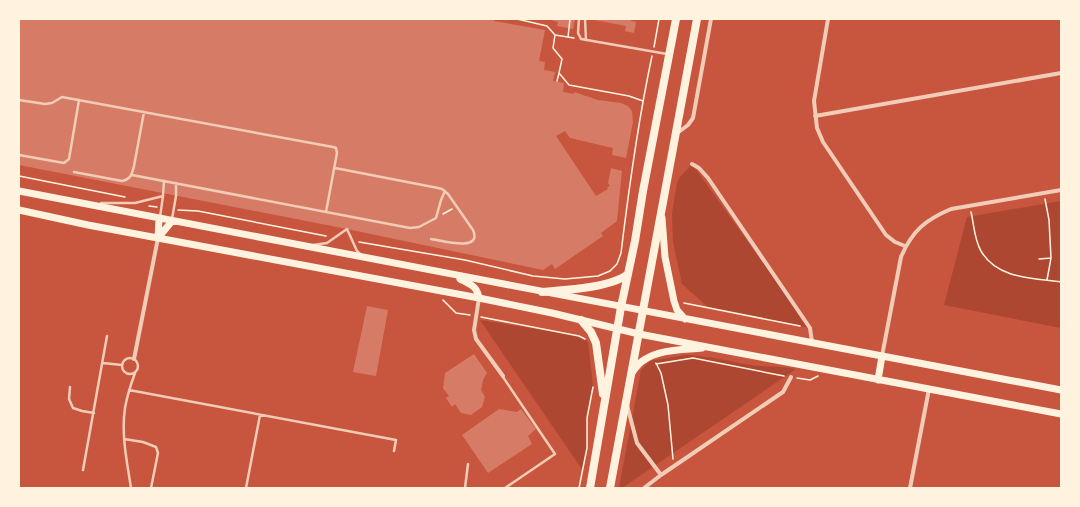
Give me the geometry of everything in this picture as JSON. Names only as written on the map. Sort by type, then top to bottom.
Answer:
[{"type":"highway","points":[[590,488],[617,328],[635,241],[643,191],[676,19]]},
{"type":"highway","points":[[610,488],[697,19]]},
{"type":"highway","points":[[542,292],[613,282],[628,274]]},
{"type":"highway","points":[[581,320],[596,343],[604,403]]},
{"type":"main road","points":[[19,191],[451,275],[1061,390]]},
{"type":"main road","points":[[19,210],[158,238],[479,298],[639,334],[1061,414]]},
{"type":"main road","points":[[661,211],[665,257],[674,301],[677,310],[685,319]]},
{"type":"main road","points":[[158,238],[159,219]]},
{"type":"main road","points":[[158,238],[172,221]]},
{"type":"main road","points":[[451,275],[473,285],[478,292],[479,298]]},
{"type":"main road","points":[[631,374],[639,363],[644,359],[653,356],[677,350],[712,348]]},
{"type":"main road","points":[[878,380],[882,356]]},
{"type":"street","points":[[676,134],[688,125],[692,118],[711,19]]},
{"type":"street","points":[[828,19],[816,90],[815,116],[817,128],[824,142],[886,235],[895,242],[906,246]]},
{"type":"street","points":[[815,116],[1061,73]]},
{"type":"street","points":[[692,164],[699,168],[708,178],[810,328],[812,342]]},
{"type":"street","points":[[882,356],[901,257],[916,231],[935,216],[951,210],[970,205],[1061,190]]},
{"type":"street","points":[[134,359],[158,238]]},
{"type":"street","points":[[479,298],[474,330],[476,339],[502,376]]},
{"type":"street","points":[[644,488],[782,392],[791,377]]},
{"type":"street","points":[[910,488],[929,389]]},
{"type":"street","points":[[626,400],[637,443],[661,475]]},
{"type":"lane","points":[[579,19],[578,33],[581,39],[669,55]]},
{"type":"lane","points":[[585,19],[586,40]]},
{"type":"lane","points":[[19,100],[45,104],[52,103],[62,97],[336,148],[337,153],[335,168],[326,212]]},
{"type":"lane","points":[[19,155],[64,163],[66,162],[68,159],[79,100]]},
{"type":"lane","points":[[74,172],[122,180],[126,180],[132,175],[144,112]]},
{"type":"lane","points":[[335,168],[438,188],[445,191],[473,230],[474,237],[470,242],[464,244],[431,239]]},
{"type":"lane","points":[[132,175],[410,228],[419,227],[436,218],[445,191]]},
{"type":"lane","points":[[159,219],[164,181]]},
{"type":"lane","points":[[172,221],[176,196],[176,183]]},
{"type":"lane","points":[[80,203],[122,204],[141,202],[163,196]]},
{"type":"lane","points":[[302,246],[327,243],[347,229],[357,251],[365,258]]},
{"type":"lane","points":[[83,470],[107,336]]},
{"type":"lane","points":[[131,488],[124,439],[125,410],[134,373],[138,366],[134,359],[126,359],[122,365],[124,372],[129,374],[134,373]]},
{"type":"lane","points":[[103,363],[122,365]]},
{"type":"lane","points":[[502,376],[555,454],[505,488]]},
{"type":"lane","points":[[70,387],[69,399],[73,408],[94,413]]},
{"type":"lane","points":[[129,390],[396,440],[394,451]]},
{"type":"lane","points":[[246,488],[260,415]]},
{"type":"lane","points":[[124,439],[143,442],[156,447],[158,453],[151,488]]},
{"type":"lane","points":[[465,488],[468,464]]},
{"type":"path","points":[[517,19],[546,26],[555,35],[581,39]]},
{"type":"path","points":[[568,37],[570,19]]},
{"type":"path","points":[[352,241],[465,260],[533,276],[565,279],[598,276],[610,271],[617,264],[621,253],[643,101],[659,19]]},
{"type":"path","points":[[555,35],[553,48],[562,59],[557,81]]},
{"type":"path","points":[[559,74],[569,85],[629,96],[643,101]]},
{"type":"path","points":[[19,176],[136,199],[144,204],[161,208]]},
{"type":"path","points":[[1045,197],[1049,220],[1051,258],[1047,280]]},
{"type":"path","points":[[970,205],[977,240],[981,251],[992,264],[1005,272],[1061,282]]},
{"type":"path","points":[[174,210],[198,211],[336,238]]},
{"type":"path","points":[[1039,259],[1051,258]]},
{"type":"path","points":[[434,290],[456,313],[579,336],[588,342],[596,343]]},
{"type":"path","points":[[674,301],[810,328]]},
{"type":"path","points":[[653,356],[661,373],[668,405],[674,454],[672,468]]},
{"type":"path","points":[[656,364],[693,358],[810,380]]},
{"type":"path","points":[[579,488],[587,448],[587,418],[593,385]]},
{"type":"shaded area","points":[[692,164],[810,328],[710,309],[682,284],[673,242],[672,213],[677,183],[680,177]]},
{"type":"shaded area","points":[[1061,201],[1061,328],[944,305],[967,217]]},
{"type":"shaded area","points":[[480,320],[579,336],[588,342],[593,385],[587,418],[587,448],[583,471]]},
{"type":"shaded area","points":[[686,355],[750,365],[796,369],[622,488],[619,488],[641,370],[650,361]]},
{"type":"building","points":[[19,19],[494,19],[494,21],[545,30],[539,61],[545,62],[544,70],[555,72],[553,81],[564,83],[563,92],[574,94],[574,92],[598,100],[621,103],[628,106],[632,111],[633,122],[626,158],[612,155],[613,148],[570,138],[565,131],[556,136],[596,196],[608,189],[607,187],[610,186],[608,183],[611,168],[622,171],[617,221],[601,233],[603,236],[555,269],[552,264],[543,270],[347,229],[19,165]]},
{"type":"building","points":[[547,19],[575,19],[573,29],[557,26],[558,22]]},
{"type":"building","points":[[589,19],[631,19],[631,21],[636,22],[634,33],[625,31],[626,26]]},
{"type":"building","points":[[367,306],[388,310],[376,376],[353,372]]},
{"type":"building","points":[[474,354],[487,373],[483,380],[481,390],[485,397],[482,407],[471,415],[461,413],[455,404],[452,407],[446,398],[449,396],[443,388],[445,373]]},
{"type":"building","points":[[499,409],[517,412],[521,409],[536,429],[528,436],[532,444],[488,473],[462,435]]}]
